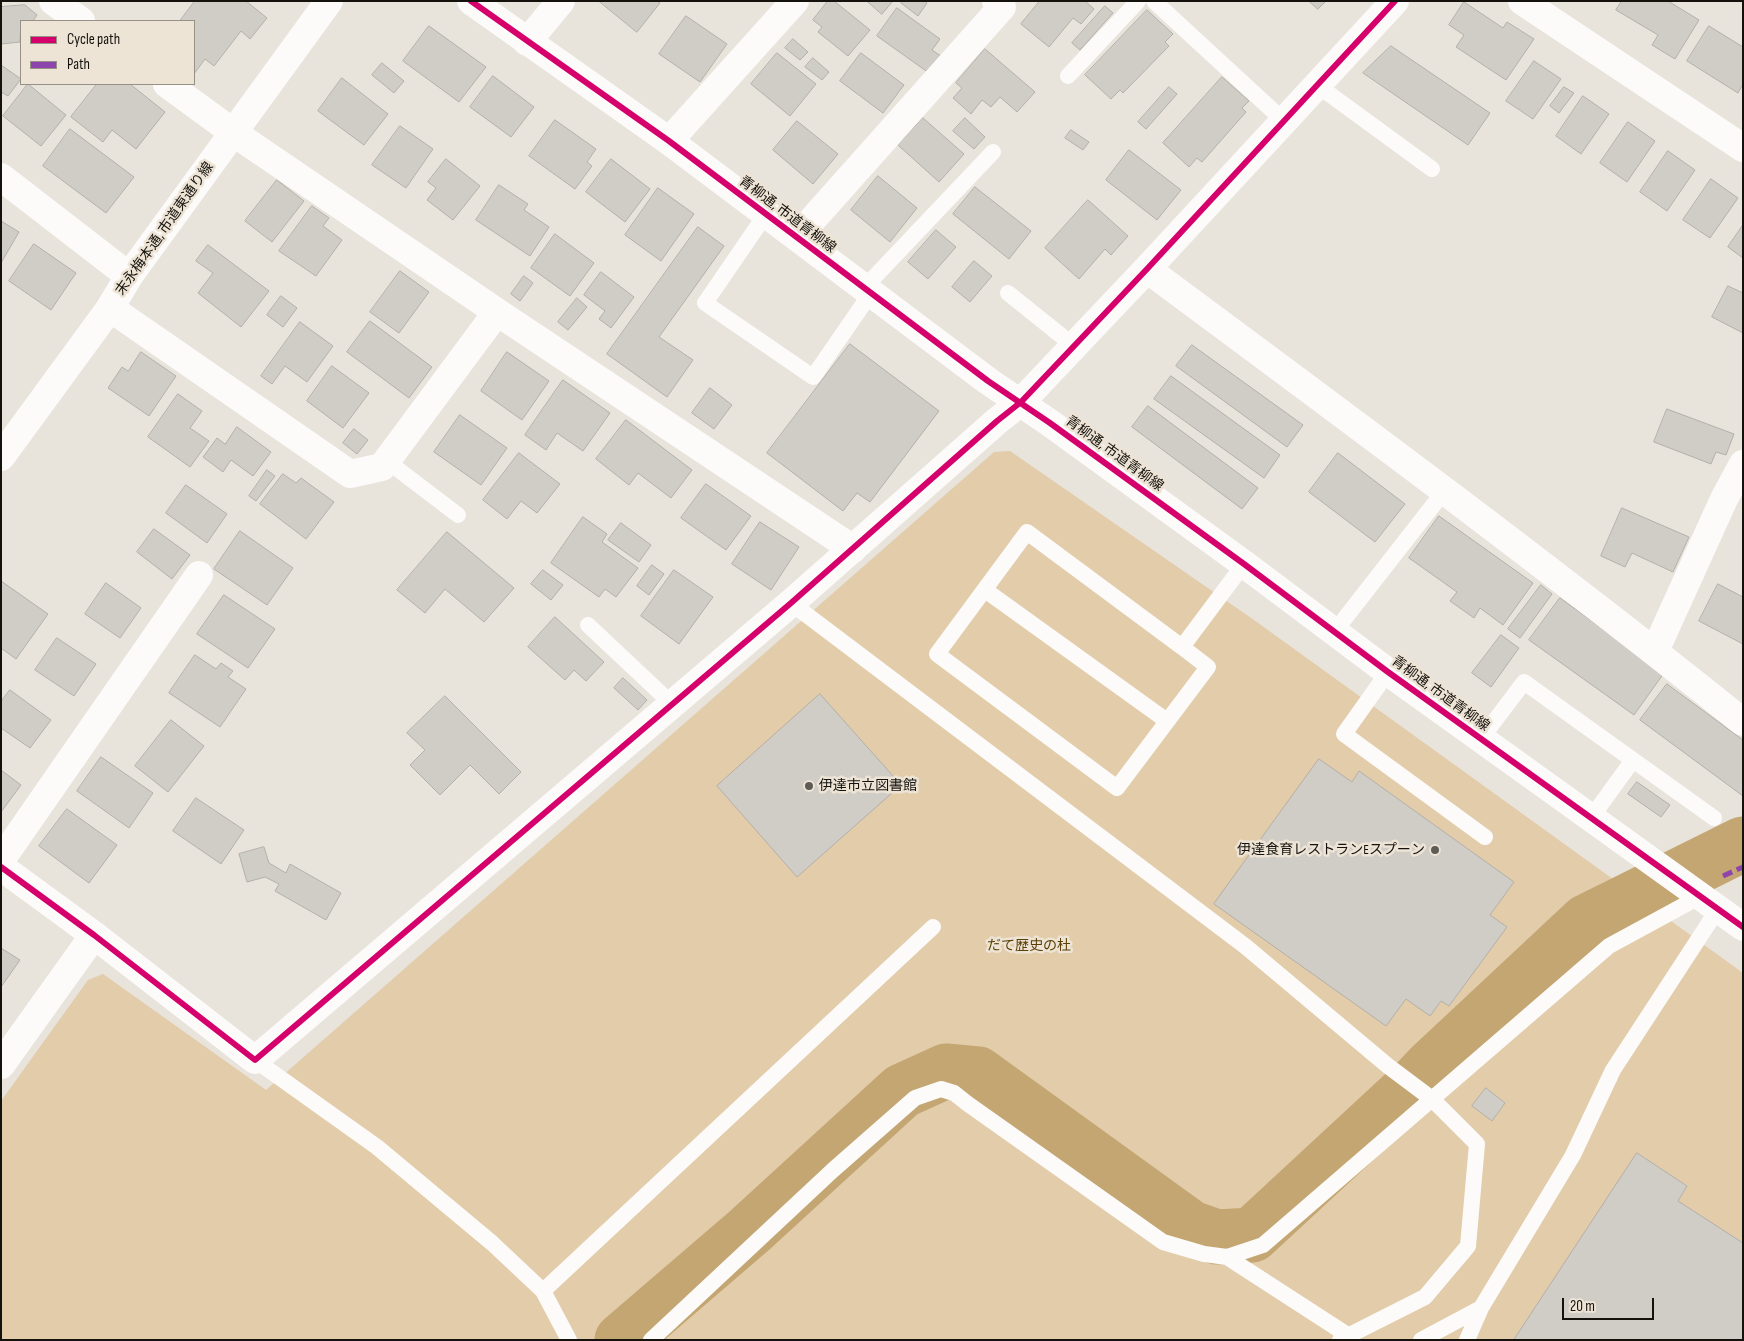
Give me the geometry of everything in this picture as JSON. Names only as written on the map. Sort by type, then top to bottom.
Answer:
[{"type":"street","points":[[53,1],[80,20]]},
{"type":"street","name":"末永梅本通, 市道東通り線","points":[[1,456],[110,308],[129,276],[329,1]]},
{"type":"street","name":"青柳通, 市道青柳線","points":[[471,1],[668,141],[988,381],[1020,402],[1244,564],[1388,672],[1743,926]]},
{"type":"street","points":[[527,42],[561,1]]},
{"type":"street","points":[[668,141],[795,1]]},
{"type":"street","points":[[1,867],[94,935],[255,1060],[791,603],[997,420],[1020,402],[1147,269],[1395,1]]},
{"type":"street","points":[[1522,1],[1743,148]]},
{"type":"street","points":[[797,237],[1002,3]]},
{"type":"street","points":[[168,85],[234,133],[497,312],[853,549]]},
{"type":"street","points":[[1,177],[129,276]]},
{"type":"street","points":[[1147,269],[1446,490],[1655,651],[1743,722]]},
{"type":"street","points":[[110,308],[350,474],[382,467],[497,312]]},
{"type":"street","points":[[1655,651],[1724,499],[1743,464]]},
{"type":"street","points":[[1,860],[199,575]]},
{"type":"street","points":[[1,1065],[94,935]]},
{"type":"lane","points":[[1068,76],[1138,1]]},
{"type":"lane","points":[[1154,1],[1284,121]]},
{"type":"lane","points":[[1317,86],[1432,169]]},
{"type":"lane","points":[[766,214],[705,302],[813,377],[868,291],[993,152]]},
{"type":"lane","points":[[1008,293],[1074,346]]},
{"type":"lane","points":[[387,461],[458,515]]},
{"type":"lane","points":[[1335,632],[1446,490]]},
{"type":"lane","points":[[1027,532],[1182,647],[1208,667],[1117,788],[937,654],[1027,532]]},
{"type":"lane","points":[[1182,647],[1244,564]]},
{"type":"lane","points":[[985,590],[1167,721]]},
{"type":"lane","points":[[791,603],[1245,946],[1388,1066],[1432,1099],[1477,1144],[1468,1246],[1425,1297],[1344,1338],[1227,1257]]},
{"type":"lane","points":[[588,625],[672,704]]},
{"type":"lane","points":[[1388,672],[1344,734],[1485,837]]},
{"type":"lane","points":[[1481,739],[1524,682],[1714,818]]},
{"type":"lane","points":[[1591,818],[1633,760]]},
{"type":"lane","points":[[651,1340],[758,1239],[915,1098],[941,1089],[954,1093],[1163,1242],[1204,1254],[1227,1257],[1263,1245],[1609,946],[1703,898]]},
{"type":"lane","points":[[1467,1340],[1481,1308],[1573,1156],[1613,1070],[1703,898]]},
{"type":"lane","points":[[543,1291],[933,927]]},
{"type":"lane","points":[[255,1060],[377,1147],[492,1243],[543,1291],[567,1336]]},
{"type":"lane","points":[[1421,1340],[1481,1308]]},
{"type":"green space","name":"だて歴史の杜","points":[[1010,451],[1254,620],[1743,973],[1743,1340],[1,1340],[1,1101],[88,980],[103,974],[266,1090],[994,452]]},
{"type":"building","points":[[195,1],[246,1],[267,18],[250,39],[241,31],[214,66],[205,59],[195,73],[195,20],[181,20]]},
{"type":"building","points":[[599,1],[657,1],[660,3],[637,32]]},
{"type":"building","points":[[828,1],[834,1],[870,30],[848,56],[818,32],[822,27],[813,20]]},
{"type":"building","points":[[867,1],[893,1],[882,14]]},
{"type":"building","points":[[902,1],[924,1],[927,3],[918,16],[901,3]]},
{"type":"building","points":[[1040,1],[1085,1],[1094,9],[1081,24],[1073,18],[1049,47],[1021,24]]},
{"type":"building","points":[[1309,1],[1326,1],[1318,9]]},
{"type":"building","points":[[1622,1],[1668,1],[1699,20],[1675,59],[1652,45],[1658,35],[1616,10]]},
{"type":"building","points":[[1464,2],[1503,28],[1507,22],[1534,39],[1506,80],[1456,47],[1464,35],[1449,25]]},
{"type":"building","points":[[25,5],[37,15],[34,20],[20,20],[20,42],[1,44],[1,7]]},
{"type":"building","points":[[1105,6],[1113,13],[1080,50],[1072,43]]},
{"type":"building","points":[[897,8],[940,39],[932,50],[941,56],[929,73],[877,36]]},
{"type":"building","points":[[1147,10],[1173,34],[1165,42],[1169,46],[1123,93],[1120,90],[1111,99],[1085,75]]},
{"type":"building","points":[[686,16],[727,44],[700,82],[659,54]]},
{"type":"building","points":[[429,26],[486,67],[459,102],[403,61]]},
{"type":"building","points":[[1709,26],[1743,47],[1743,84],[1738,93],[1687,61]]},
{"type":"building","points":[[793,39],[808,52],[800,60],[785,48]]},
{"type":"building","points":[[1391,46],[1490,113],[1468,145],[1363,73]]},
{"type":"building","points":[[985,49],[1035,92],[1017,112],[1000,97],[991,107],[982,100],[971,114],[953,98],[962,88],[956,83]]},
{"type":"building","points":[[777,53],[816,84],[790,116],[751,84]]},
{"type":"building","points":[[861,53],[904,85],[883,113],[840,81]]},
{"type":"building","points":[[813,58],[829,72],[822,80],[805,67]]},
{"type":"building","points":[[1534,61],[1561,79],[1533,119],[1506,101]]},
{"type":"building","points":[[382,63],[404,81],[394,93],[372,75]]},
{"type":"building","points":[[1,65],[20,78],[20,80],[8,96],[1,92]]},
{"type":"building","points":[[493,76],[534,107],[511,137],[470,107]]},
{"type":"building","points":[[1222,77],[1249,101],[1242,108],[1246,112],[1202,162],[1197,158],[1189,167],[1163,143]]},
{"type":"building","points":[[342,78],[388,114],[364,145],[318,111]]},
{"type":"building","points":[[27,85],[66,115],[41,146],[3,116]]},
{"type":"building","points":[[96,85],[131,85],[165,112],[136,149],[112,130],[103,142],[71,117]]},
{"type":"building","points":[[1169,87],[1177,94],[1146,129],[1138,122]]},
{"type":"building","points":[[1564,87],[1574,93],[1559,113],[1550,106]]},
{"type":"building","points":[[1583,96],[1609,114],[1581,154],[1556,136]]},
{"type":"building","points":[[923,118],[964,154],[939,182],[898,145]]},
{"type":"building","points":[[965,118],[985,137],[974,149],[953,131]]},
{"type":"building","points":[[555,120],[596,149],[587,162],[592,166],[575,189],[529,156]]},
{"type":"building","points":[[797,121],[838,154],[813,184],[773,150]]},
{"type":"building","points":[[1628,122],[1655,141],[1627,182],[1600,163]]},
{"type":"building","points":[[400,126],[433,149],[406,188],[372,165]]},
{"type":"building","points":[[70,129],[134,177],[106,213],[43,166]]},
{"type":"building","points":[[1071,130],[1089,142],[1083,150],[1065,138]]},
{"type":"building","points":[[1129,150],[1181,190],[1157,220],[1106,180]]},
{"type":"building","points":[[1668,151],[1695,170],[1667,211],[1640,192]]},
{"type":"building","points":[[446,159],[480,186],[453,220],[427,200],[436,188],[428,182]]},
{"type":"building","points":[[611,159],[650,189],[625,222],[586,192]]},
{"type":"building","points":[[878,176],[917,208],[890,242],[851,210]]},
{"type":"building","points":[[1711,179],[1738,198],[1710,238],[1683,220]]},
{"type":"building","points":[[277,180],[304,201],[272,242],[245,221]]},
{"type":"building","points":[[499,185],[528,204],[524,210],[549,227],[530,256],[476,220]]},
{"type":"building","points":[[975,187],[1031,231],[1009,259],[953,214]]},
{"type":"building","points":[[658,188],[694,214],[661,261],[625,235]]},
{"type":"building","points":[[1088,200],[1128,236],[1111,255],[1105,249],[1079,279],[1045,248]]},
{"type":"building","points":[[312,206],[329,218],[323,226],[342,240],[316,276],[279,251]]},
{"type":"building","points":[[1,221],[19,232],[1,263]]},
{"type":"building","points":[[1743,225],[1743,258],[1728,247]]},
{"type":"building","points":[[698,227],[724,246],[659,337],[693,360],[667,397],[607,354]]},
{"type":"building","points":[[936,230],[956,247],[928,279],[908,262]]},
{"type":"building","points":[[555,234],[594,263],[570,296],[531,268]]},
{"type":"building","points":[[34,244],[76,273],[51,310],[9,281]]},
{"type":"building","points":[[208,245],[269,291],[241,327],[198,293],[213,273],[196,261]]},
{"type":"building","points":[[974,261],[992,276],[970,302],[952,287]]},
{"type":"building","points":[[400,271],[429,292],[399,333],[370,312]]},
{"type":"building","points":[[601,272],[634,297],[611,328],[599,319],[605,311],[584,295]]},
{"type":"building","points":[[524,276],[533,283],[520,301],[511,294]]},
{"type":"building","points":[[1728,286],[1743,293],[1743,333],[1712,317]]},
{"type":"building","points":[[281,296],[297,308],[283,327],[267,315]]},
{"type":"building","points":[[577,298],[587,307],[568,330],[558,322]]},
{"type":"building","points":[[370,321],[432,367],[409,398],[347,352]]},
{"type":"building","points":[[300,322],[333,346],[307,382],[285,366],[272,384],[261,376]]},
{"type":"building","points":[[850,344],[939,411],[870,502],[857,493],[843,511],[767,453]]},
{"type":"building","points":[[1192,345],[1303,425],[1287,447],[1176,366]]},
{"type":"building","points":[[141,352],[176,376],[149,416],[108,388],[122,367],[128,371]]},
{"type":"building","points":[[507,352],[549,381],[522,420],[481,391]]},
{"type":"building","points":[[332,366],[369,393],[343,428],[307,401]]},
{"type":"building","points":[[1171,376],[1280,455],[1264,478],[1154,399]]},
{"type":"building","points":[[563,380],[610,413],[583,451],[557,433],[546,450],[525,435]]},
{"type":"building","points":[[710,388],[732,405],[714,429],[692,413]]},
{"type":"building","points":[[178,394],[202,411],[190,428],[209,441],[190,467],[148,437]]},
{"type":"building","points":[[1148,406],[1258,488],[1242,509],[1132,427]]},
{"type":"building","points":[[1667,409],[1734,434],[1726,455],[1716,452],[1711,464],[1654,442]]},
{"type":"building","points":[[460,415],[507,448],[481,485],[434,452]]},
{"type":"building","points":[[626,420],[692,470],[671,498],[638,473],[629,485],[596,459]]},
{"type":"building","points":[[237,427],[271,452],[253,476],[231,460],[223,472],[203,457],[217,438],[225,444]]},
{"type":"building","points":[[354,429],[368,440],[357,454],[343,443]]},
{"type":"building","points":[[519,453],[560,484],[537,513],[521,501],[507,519],[483,500]]},
{"type":"building","points":[[1338,453],[1405,504],[1375,542],[1309,492]]},
{"type":"building","points":[[267,470],[275,476],[256,501],[249,496]]},
{"type":"building","points":[[283,474],[296,483],[301,478],[334,502],[306,539],[260,504]]},
{"type":"building","points":[[706,484],[751,516],[726,550],[681,518]]},
{"type":"building","points":[[186,485],[227,514],[207,543],[166,513]]},
{"type":"building","points":[[1622,508],[1689,537],[1673,572],[1632,553],[1625,567],[1601,556]]},
{"type":"building","points":[[1439,516],[1533,583],[1503,625],[1480,608],[1474,618],[1450,601],[1457,592],[1409,558]]},
{"type":"building","points":[[583,517],[607,534],[602,542],[638,568],[616,597],[605,589],[599,597],[551,563]]},
{"type":"building","points":[[760,522],[799,547],[771,590],[732,564]]},
{"type":"building","points":[[621,523],[651,545],[639,562],[608,540]]},
{"type":"building","points":[[154,529],[190,555],[172,579],[137,552]]},
{"type":"building","points":[[240,531],[293,568],[267,605],[214,569]]},
{"type":"building","points":[[447,532],[514,588],[484,622],[445,589],[425,613],[397,590]]},
{"type":"building","points":[[652,565],[664,574],[649,595],[637,586]]},
{"type":"building","points":[[543,570],[563,585],[551,600],[531,584]]},
{"type":"building","points":[[674,570],[713,597],[679,644],[641,616]]},
{"type":"building","points":[[1,581],[48,614],[16,659],[1,648]]},
{"type":"building","points":[[106,583],[141,608],[120,638],[85,614]]},
{"type":"building","points":[[1718,584],[1743,597],[1743,644],[1699,621]]},
{"type":"building","points":[[1541,585],[1552,594],[1520,638],[1508,629]]},
{"type":"building","points":[[224,595],[275,629],[248,668],[197,634]]},
{"type":"building","points":[[1560,598],[1664,673],[1634,715],[1529,640]]},
{"type":"building","points":[[555,617],[604,662],[586,681],[574,670],[565,680],[528,647]]},
{"type":"building","points":[[1501,635],[1519,648],[1491,687],[1472,673]]},
{"type":"building","points":[[57,638],[96,664],[74,696],[35,670]]},
{"type":"building","points":[[195,655],[216,669],[221,663],[233,671],[228,677],[246,689],[220,727],[169,693]]},
{"type":"building","points":[[623,678],[647,700],[638,710],[614,688]]},
{"type":"building","points":[[1667,684],[1743,740],[1743,796],[1640,720]]},
{"type":"building","points":[[10,690],[51,720],[30,748],[1,728],[1,702]]},
{"type":"building","name":"伊達市立図書館","points":[[820,694],[901,785],[797,877],[717,786]]},
{"type":"building","points":[[445,696],[521,772],[499,794],[470,765],[440,795],[410,765],[425,750],[407,733]]},
{"type":"building","points":[[171,720],[204,746],[168,792],[135,766]]},
{"type":"building","points":[[101,757],[153,793],[129,828],[77,791]]},
{"type":"building","points":[[1319,759],[1352,782],[1359,771],[1514,882],[1490,915],[1507,927],[1449,1006],[1441,1001],[1430,1016],[1406,999],[1386,1026],[1214,904]]},
{"type":"building","points":[[1,770],[21,785],[1,812]]},
{"type":"building","points":[[1637,782],[1670,805],[1661,817],[1628,794]]},
{"type":"building","points":[[196,798],[244,830],[221,864],[173,831]]},
{"type":"building","points":[[67,809],[117,845],[89,883],[39,846]]},
{"type":"building","points":[[264,847],[269,863],[286,873],[290,864],[341,893],[326,920],[275,891],[279,884],[265,877],[247,882],[239,854]]},
{"type":"building","points":[[1,948],[20,960],[1,987]]},
{"type":"building","points":[[1486,1088],[1505,1103],[1492,1121],[1472,1106]]},
{"type":"building","points":[[1637,1153],[1687,1186],[1678,1201],[1743,1243],[1743,1340],[1514,1340]]},
{"type":"waterway","points":[[622,1340],[749,1231],[902,1091],[946,1071],[978,1074],[1191,1228],[1217,1237],[1252,1235],[1586,922],[1743,844]]},
{"type":"marked path","points":[[1723,876],[1743,867]]},
{"type":"cycle path","points":[[471,1],[669,141],[988,381],[1050,423],[1244,564],[1388,672],[1743,927]]},
{"type":"cycle path","points":[[1,867],[94,935],[255,1060],[791,603],[1021,402],[1395,1]]},
{"type":"place","name":"伊達市立図書館","points":[[809,786]]},
{"type":"place","name":"伊達食育レストランEスプーン","points":[[1435,850]]}]
